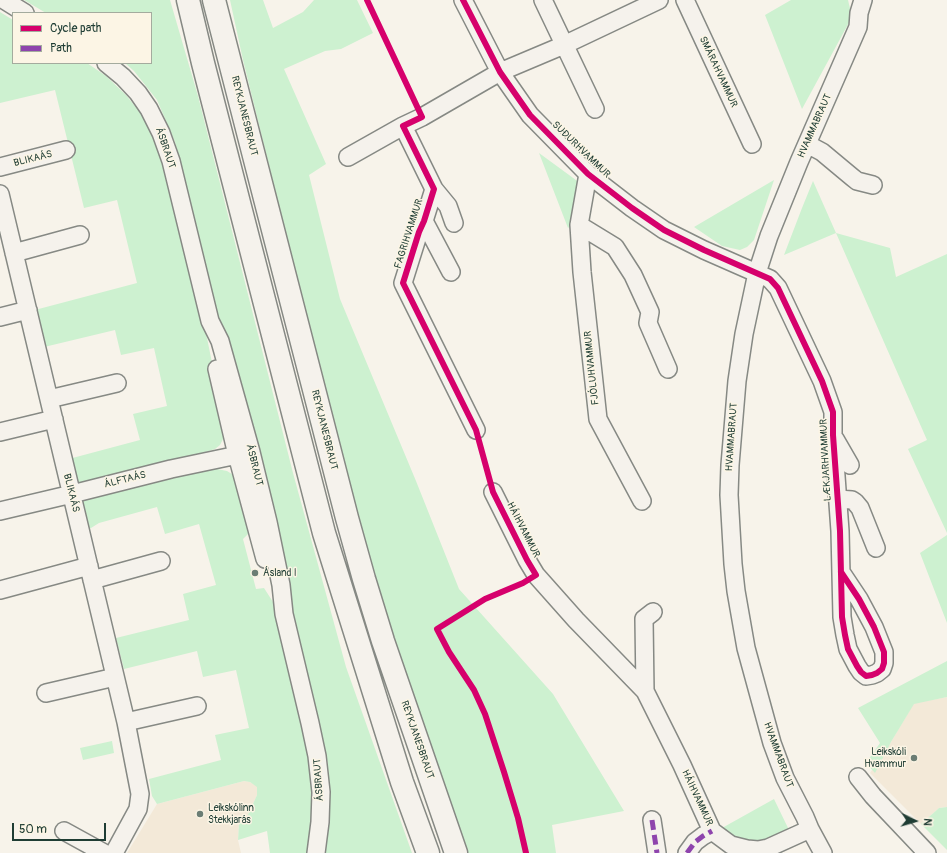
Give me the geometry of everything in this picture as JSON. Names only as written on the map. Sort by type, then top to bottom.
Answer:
[{"type":"highway","points":[[188,0],[324,532],[402,782],[428,853]]},
{"type":"highway","name":"REYKJANESBRAUT","points":[[214,0],[364,579],[383,641],[456,853]]},
{"type":"street","points":[[4,0],[24,12]]},
{"type":"street","name":"SUÐURHVAMMUR","points":[[463,0],[500,72],[530,115],[588,174],[632,208],[664,230],[704,250],[757,273]]},
{"type":"street","points":[[542,0],[595,109]]},
{"type":"street","points":[[348,157],[422,117],[500,72],[564,45],[659,0]]},
{"type":"street","name":"SMÁRAHVAMMUR","points":[[685,0],[752,144]]},
{"type":"street","name":"HVAMMABRAUT","points":[[858,27],[859,13],[863,0]]},
{"type":"street","name":"HVAMMABRAUT","points":[[823,853],[785,778],[772,743],[746,648],[736,591],[728,495],[737,381],[744,334],[757,273],[769,236],[807,144],[858,27],[867,16],[875,0]]},
{"type":"street","name":"ÁSBRAUT","points":[[107,64],[123,77],[138,93],[149,109],[161,134],[171,161],[210,321],[220,341],[244,453],[268,522],[281,585],[284,614],[317,756],[321,792],[320,822],[316,853]]},
{"type":"street","name":"FAGRIHVAMMUR","points":[[403,126],[434,189],[448,206],[454,223]]},
{"type":"street","points":[[807,144],[822,152],[858,181],[873,185]]},
{"type":"street","name":"BLIKAÁS","points":[[0,167],[66,150]]},
{"type":"street","name":"FJÓLUHVAMMUR","points":[[588,174],[579,225],[582,272],[598,419],[642,501]]},
{"type":"street","name":"FAGRIHVAMMUR","points":[[434,189],[403,283],[476,430]]},
{"type":"street","name":"BLIKAÁS","points":[[0,197],[126,722],[140,794],[138,809],[114,853]]},
{"type":"street","name":"FAGRIHVAMMUR","points":[[424,221],[452,272]]},
{"type":"street","points":[[579,225],[615,247],[633,275],[650,312],[648,323],[668,369]]},
{"type":"street","points":[[14,253],[80,234]]},
{"type":"street","name":"LÆKJARHVAMMUR","points":[[757,273],[770,279],[778,288],[822,381],[833,412],[842,617],[848,648],[857,666],[866,676],[872,675],[882,670],[885,658],[884,652],[874,627],[859,599],[841,572]]},
{"type":"street","points":[[0,316],[28,310]]},
{"type":"street","points":[[49,399],[117,383]]},
{"type":"street","points":[[0,432],[54,419]]},
{"type":"street","name":"LÆKJARHVAMMUR","points":[[833,435],[850,465]]},
{"type":"street","name":"ÁLFTAÁS","points":[[0,511],[171,469],[244,453]]},
{"type":"street","name":"HÁIHVAMMUR","points":[[492,492],[536,576],[576,620],[645,691],[682,765],[712,831],[731,845],[758,850],[768,848],[810,829]]},
{"type":"street","name":"LÆKJARHVAMMUR","points":[[838,499],[852,500],[860,508],[876,548]]},
{"type":"street","points":[[0,590],[161,561]]},
{"type":"street","name":"HÁIHVAMMUR","points":[[645,691],[644,619],[653,612]]},
{"type":"street","points":[[46,693],[115,677]]},
{"type":"street","points":[[126,722],[197,706]]},
{"type":"street","points":[[858,777],[873,796],[927,853]]},
{"type":"street","points":[[652,820],[657,853]]},
{"type":"street","points":[[64,831],[104,853]]},
{"type":"street","points":[[687,853],[695,842],[712,831]]},
{"type":"shaded area","name":"Leikskóli Hvammur","points":[[947,697],[947,807],[939,808],[921,824],[870,773],[891,742],[914,703]]},
{"type":"shaded area","name":"Leikskólinn Stekkjarás","points":[[244,781],[250,782],[257,786],[258,791],[246,819],[239,823],[238,840],[241,853],[127,853],[157,804]]},
{"type":"green space","points":[[24,0],[170,0],[198,96],[293,473],[346,667],[412,853],[324,853],[329,791],[328,764],[175,142],[157,100],[134,71],[126,64],[152,64],[152,12],[44,12]]},
{"type":"green space","points":[[230,0],[263,0],[273,28],[303,12],[314,0],[357,0],[373,33],[341,49],[325,51],[284,69],[326,164],[309,175],[340,299],[416,481],[459,589],[553,694],[624,811],[552,825],[556,853],[467,853],[392,637],[335,433],[243,60]]},
{"type":"green space","points":[[791,0],[848,0],[852,17],[802,109],[765,15]]},
{"type":"green space","points":[[0,12],[12,19],[12,64],[88,64],[106,76],[126,95],[142,115],[153,134],[163,161],[206,333],[225,427],[224,437],[220,445],[215,449],[167,464],[76,487],[65,460],[140,440],[133,414],[167,406],[154,348],[121,355],[115,330],[40,348],[31,311],[137,283],[117,200],[84,208],[55,90],[0,103]]},
{"type":"green space","points":[[539,153],[580,183],[573,223],[568,228]]},
{"type":"green space","points":[[774,180],[754,240],[747,247],[740,250],[722,246],[694,227]]},
{"type":"green space","points":[[813,181],[836,233],[784,255],[802,208]]},
{"type":"green space","points":[[836,233],[890,248],[896,277],[947,254],[947,533],[908,449],[927,440]]},
{"type":"green space","points":[[204,469],[227,471],[235,476],[250,532],[243,539],[256,589],[264,588],[273,602],[308,744],[313,773],[311,853],[270,853],[267,831],[238,840],[239,823],[246,819],[257,795],[257,787],[250,782],[244,781],[157,804],[152,796],[149,779],[221,760],[215,735],[249,728],[236,670],[203,677],[197,651],[124,669],[116,638],[189,620],[183,594],[216,585],[199,524],[165,534],[157,507],[99,523],[89,529],[82,500]]},
{"type":"green space","points":[[947,535],[947,623],[920,553]]},
{"type":"green space","points":[[947,661],[947,697],[914,704],[891,742],[875,773],[866,763],[880,743],[858,708]]},
{"type":"green space","points":[[112,741],[114,753],[83,760],[80,748]]},
{"type":"green space","points":[[774,799],[789,830],[765,843],[735,840],[722,828]]},
{"type":"green space","points":[[947,807],[947,850],[921,824],[939,808]]},
{"type":"marked path","points":[[652,820],[657,853]]},
{"type":"marked path","points":[[687,853],[695,842],[712,831]]},
{"type":"cycle path","points":[[367,0],[422,117],[403,126],[434,189],[403,283],[476,430],[493,492],[536,575],[523,583],[485,599],[437,629],[449,652],[474,690],[485,714],[518,818],[526,853]]},
{"type":"cycle path","points":[[463,0],[500,72],[530,115],[588,174],[632,208],[664,230],[704,250],[770,279],[778,288],[822,381],[833,412],[833,435],[840,531],[842,617],[848,649],[861,672],[866,676],[872,675],[882,669],[884,663],[884,652],[874,627],[859,599],[841,572]]},
{"type":"place","name":"Ásland I","points":[[255,573]]},
{"type":"place","name":"Leikskóli Hvammur","points":[[914,758]]},
{"type":"place","name":"Leikskólinn Stekkjarás","points":[[200,814]]}]
